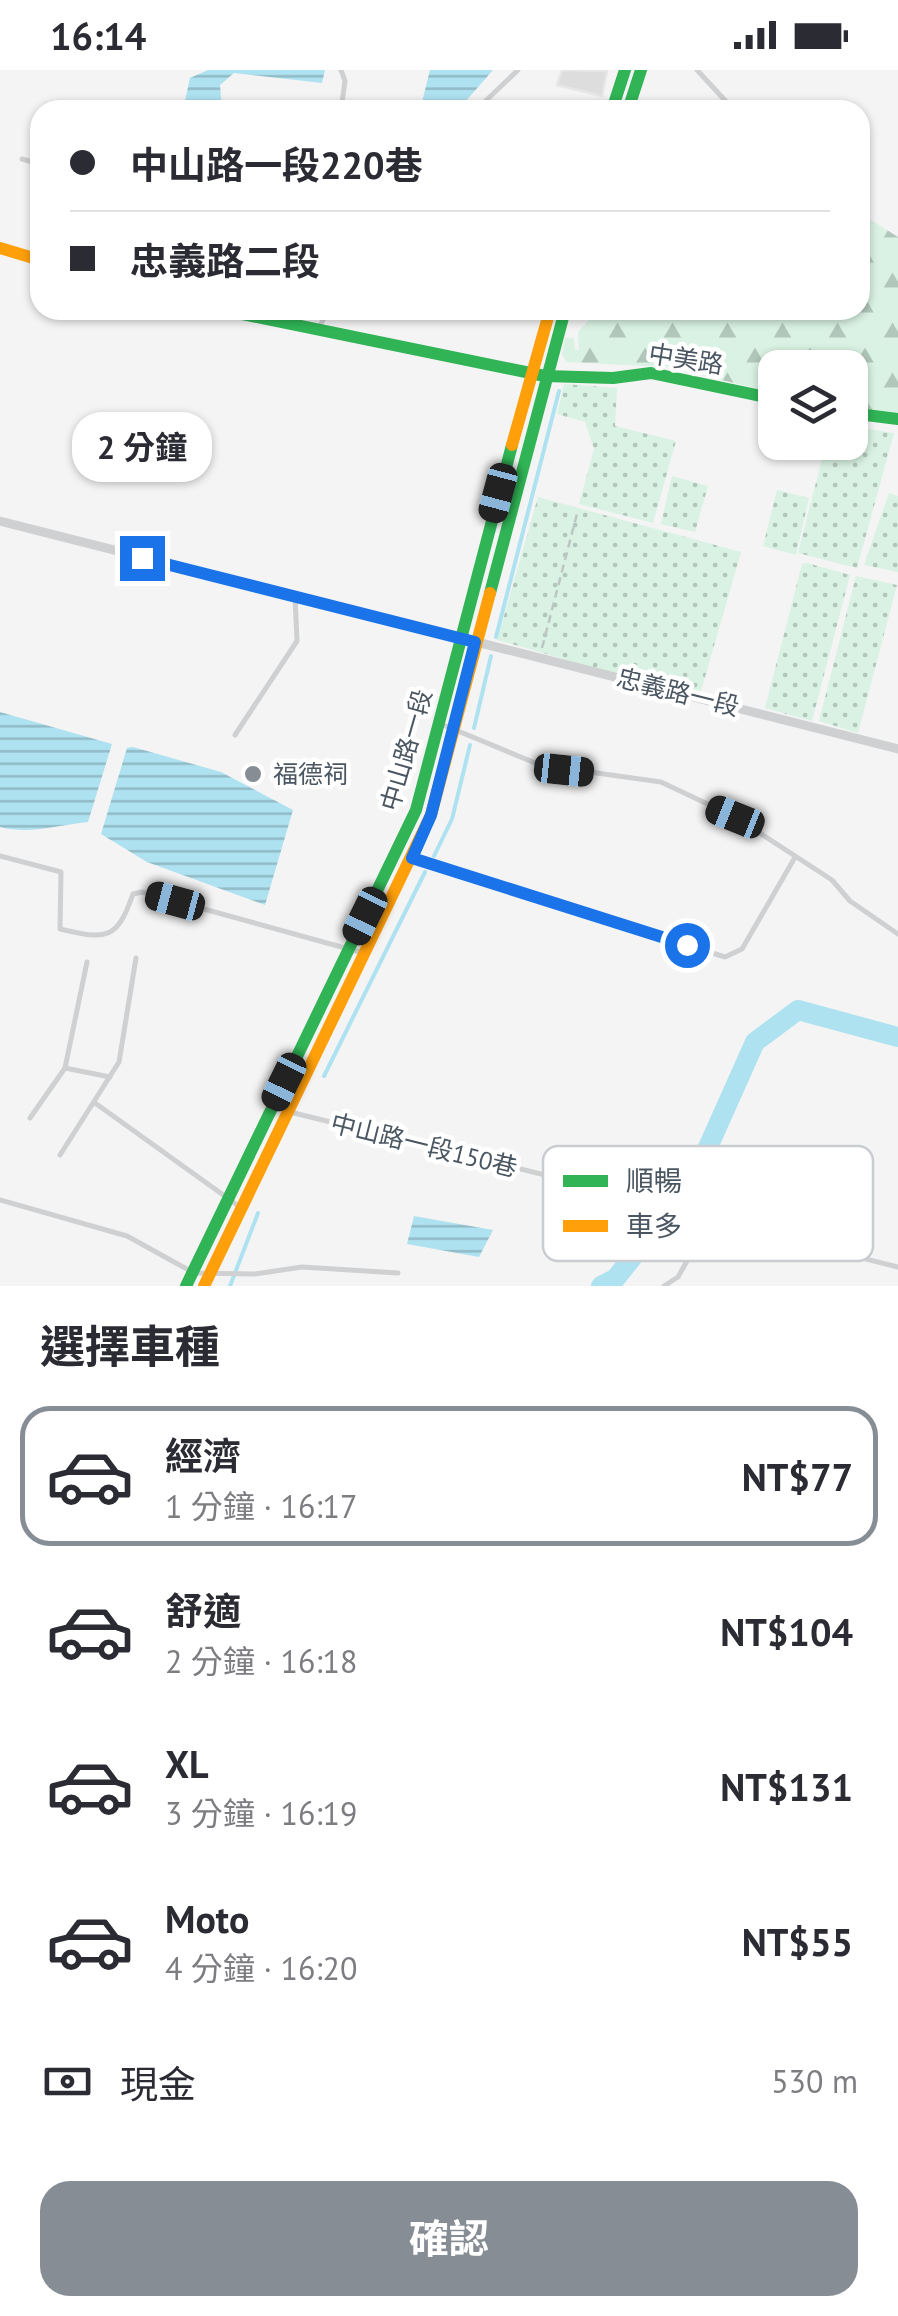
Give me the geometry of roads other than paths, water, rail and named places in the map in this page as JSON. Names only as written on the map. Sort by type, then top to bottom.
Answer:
[{"type":"street","points":[[615,100],[625,70]]},
{"type":"street","points":[[631,100],[641,70]]},
{"type":"street","points":[[620,86],[634,91]]},
{"type":"street","points":[[0,248],[30,257]]},
{"type":"street","name":"中美路","points":[[274,320],[395,348],[538,374],[613,378],[651,372],[758,396]]},
{"type":"street","name":"中山路一段","points":[[202,1278],[227,1202],[356,950],[412,858],[431,815],[548,320]]},
{"type":"street","name":"中山路一段","points":[[186,1286],[202,1278],[290,1112],[416,810],[458,638],[538,374],[560,320]]},
{"type":"street","points":[[868,416],[898,420]]},
{"type":"street","name":"忠義路一段","points":[[0,521],[898,749]]},
{"type":"lane","points":[[341,70],[345,81],[342,100]]},
{"type":"lane","points":[[486,100],[518,70]]},
{"type":"lane","points":[[697,70],[725,100]]},
{"type":"lane","points":[[22,160],[30,162]]},
{"type":"lane","points":[[319,329],[323,320]]},
{"type":"lane","points":[[234,735],[297,641],[295,597]]},
{"type":"lane","points":[[438,723],[540,765],[661,782],[735,817],[794,859],[832,880],[850,902],[898,934]]},
{"type":"lane","points":[[395,854],[724,957],[742,949],[794,859]]},
{"type":"lane","points":[[0,856],[61,872],[60,929],[87,935],[114,931],[122,924],[133,894],[142,892],[356,950]]},
{"type":"lane","points":[[60,1155],[119,1062],[136,958]]},
{"type":"lane","points":[[30,1118],[64,1068],[87,962]]},
{"type":"lane","points":[[64,1068],[110,1077]]},
{"type":"lane","points":[[94,1102],[227,1202],[242,1208]]},
{"type":"lane","name":"中山路一段150巷","points":[[290,1112],[543,1174]]},
{"type":"lane","points":[[0,1200],[127,1236],[202,1278],[302,1267],[398,1273]]},
{"type":"lane","points":[[664,1286],[678,1278],[687,1261]]},
{"type":"lane","points":[[873,1261],[898,1267]]},
{"type":"water","points":[[208,70],[325,70],[322,83],[234,73],[220,85],[221,100],[185,100],[190,78]]},
{"type":"water","points":[[430,70],[493,70],[467,100],[422,100]]},
{"type":"water","points":[[0,712],[112,744],[88,822],[33,830],[0,827]]},
{"type":"water","points":[[127,748],[221,772],[293,810],[265,905],[147,862],[101,834]]},
{"type":"water","points":[[414,1216],[493,1230],[479,1257],[407,1244]]},
{"type":"waterway","points":[[496,637],[559,391]]},
{"type":"waterway","points":[[474,728],[491,656]]},
{"type":"waterway","points":[[434,856],[452,819],[470,745]]},
{"type":"waterway","points":[[324,1076],[425,872]]},
{"type":"waterway","points":[[709,1146],[755,1042],[798,1010],[898,1037]]},
{"type":"waterway","points":[[230,1286],[258,1213]]},
{"type":"waterway","points":[[601,1286],[615,1279],[629,1261]]},
{"type":"place","name":"福德祠","points":[[253,774]]}]
